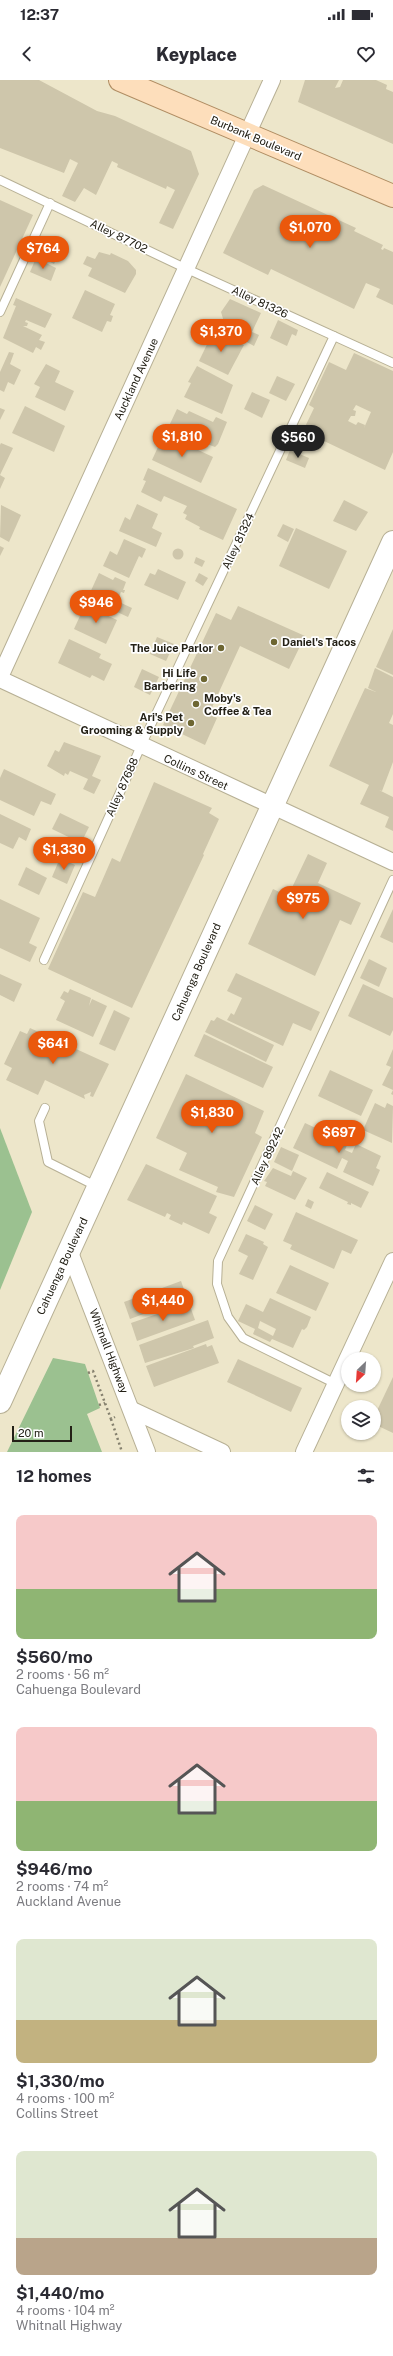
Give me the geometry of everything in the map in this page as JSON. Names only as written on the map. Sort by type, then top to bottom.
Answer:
[{"type":"main road","name":"Burbank Boulevard","points":[[120,80],[393,196]]},
{"type":"main road","name":"Cahuenga Boulevard","points":[[0,1402],[271,806],[393,542]]},
{"type":"street","name":"Auckland Avenue","points":[[0,678],[272,80]]},
{"type":"street","name":"Collins Street","points":[[0,678],[141,746],[393,862]]},
{"type":"street","name":"Whitnall Highway","points":[[69,1250],[147,1452]]},
{"type":"street","points":[[304,1452],[393,1260]]},
{"type":"street","points":[[132,1410],[222,1452]]},
{"type":"lane","name":"Alley 87702","points":[[0,180],[187,268]]},
{"type":"lane","points":[[0,312],[50,203]]},
{"type":"lane","name":"Alley 81326","points":[[187,268],[393,363]]},
{"type":"lane","name":"Alley 81324","points":[[141,746],[334,336]]},
{"type":"lane","name":"Alley 87688","points":[[44,960],[141,746]]},
{"type":"lane","name":"Alley 89242","points":[[336,1384],[243,1338],[228,1317],[217,1284],[218,1261],[393,880]]},
{"type":"lane","points":[[44,1108],[39,1121],[48,1162],[98,1187]]},
{"type":"path","points":[[99,1405],[105,1403]]},
{"type":"path","points":[[111,1419],[122,1452]]},
{"type":"green space","points":[[0,1128],[32,1212],[0,1290]]},
{"type":"green space","points":[[53,1358],[85,1364],[100,1408],[87,1414],[102,1452],[7,1452]]},
{"type":"building","points":[[0,80],[39,80],[97,111],[115,116],[191,151],[199,174],[173,229],[159,223],[175,190],[167,186],[166,189],[117,167],[118,164],[112,161],[96,195],[84,188],[75,202],[62,196],[78,163],[70,159],[64,173],[0,148]]},
{"type":"building","points":[[305,80],[339,80],[335,88],[340,87],[343,80],[376,80],[387,85],[386,89],[393,92],[393,144],[298,102]]},
{"type":"building","points":[[263,185],[356,228],[354,231],[383,245],[381,249],[383,250],[384,248],[393,252],[393,305],[376,297],[380,289],[366,283],[354,309],[271,269],[268,275],[223,253],[254,190]]},
{"type":"building","points":[[0,200],[33,215],[0,287]]},
{"type":"building","points":[[44,237],[63,246],[54,264],[35,254]]},
{"type":"building","points":[[99,252],[110,255],[111,253],[128,261],[136,270],[136,274],[125,293],[88,276],[92,268],[83,264],[87,256],[95,259]]},
{"type":"building","points":[[36,258],[56,268],[51,281],[30,272]]},
{"type":"building","points":[[85,290],[115,304],[110,315],[113,316],[111,322],[107,321],[102,332],[72,318]]},
{"type":"building","points":[[16,298],[52,314],[45,328],[26,320],[25,322],[28,323],[27,326],[23,326],[42,335],[39,340],[45,342],[41,350],[36,347],[33,353],[3,338],[16,306],[13,305]]},
{"type":"building","points":[[230,299],[261,313],[252,332],[259,335],[254,346],[221,328],[224,322],[221,312]]},
{"type":"building","points":[[278,320],[298,330],[296,336],[292,334],[287,346],[270,338]]},
{"type":"building","points":[[213,332],[244,345],[228,375],[199,361]]},
{"type":"building","points":[[9,352],[14,353],[10,364],[21,370],[14,385],[8,382],[4,392],[0,390],[0,372]]},
{"type":"building","points":[[354,353],[393,371],[393,452],[385,470],[303,431],[314,408],[309,405],[329,362],[346,370]],"holes":[[[356,405],[371,412],[364,428],[365,425],[358,422],[356,425],[348,421],[351,416],[355,416],[356,411],[353,410]]]},
{"type":"building","points":[[46,364],[60,371],[55,382],[74,391],[65,411],[35,397],[40,387],[34,384]]},
{"type":"building","points":[[197,366],[233,385],[222,414],[184,397],[191,383],[188,382]]},
{"type":"building","points":[[277,376],[295,384],[286,401],[269,393]]},
{"type":"building","points":[[252,392],[270,400],[262,418],[244,409]]},
{"type":"building","points":[[25,406],[65,426],[54,452],[12,433]]},
{"type":"building","points":[[0,408],[5,410],[0,420]]},
{"type":"building","points":[[177,409],[187,414],[189,411],[213,422],[216,417],[227,422],[218,444],[215,447],[207,444],[206,446],[180,434],[181,432],[169,426]]},
{"type":"building","points":[[164,434],[213,457],[201,483],[152,460]]},
{"type":"building","points":[[1,443],[13,448],[0,475],[0,445]]},
{"type":"building","points":[[290,450],[309,458],[305,468],[286,460]]},
{"type":"building","points":[[148,468],[237,509],[223,540],[199,529],[200,527],[185,519],[187,515],[183,513],[187,506],[164,496],[161,502],[141,492],[146,481],[143,480]]},
{"type":"building","points":[[0,475],[5,478],[0,489]]},
{"type":"building","points":[[344,500],[368,512],[356,531],[333,521]]},
{"type":"building","points":[[137,504],[158,514],[152,528],[162,533],[156,547],[119,531],[125,517],[130,520]]},
{"type":"building","points":[[1,505],[21,515],[9,542],[0,537]]},
{"type":"building","points":[[283,524],[294,529],[288,542],[277,536]]},
{"type":"building","points":[[296,528],[347,551],[329,589],[279,566]]},
{"type":"building","points":[[124,539],[146,549],[142,558],[139,556],[129,578],[103,566],[110,551],[117,555]]},
{"type":"building","points":[[0,546],[4,548],[0,556]]},
{"type":"building","points":[[176,549],[180,549],[182,550],[182,558],[176,559],[173,556],[173,552]]},
{"type":"building","points":[[196,557],[205,561],[202,567],[194,563]]},
{"type":"building","points":[[158,569],[186,582],[178,600],[144,585],[150,573],[155,575]]},
{"type":"building","points":[[99,573],[113,580],[115,577],[126,582],[123,590],[125,590],[124,593],[121,592],[117,601],[132,608],[128,617],[91,600],[93,597],[89,595]]},
{"type":"building","points":[[199,573],[208,578],[203,586],[195,581]]},
{"type":"building","points":[[85,605],[117,620],[106,644],[74,629]]},
{"type":"building","points":[[238,606],[305,636],[289,669],[240,646],[209,714],[217,718],[205,745],[163,725],[216,613],[231,620]]},
{"type":"building","points":[[393,629],[393,675],[376,667]]},
{"type":"building","points":[[157,637],[174,644],[166,661],[150,654]]},
{"type":"building","points":[[69,639],[101,654],[99,658],[112,664],[104,681],[92,675],[90,678],[58,663]]},
{"type":"building","points":[[375,668],[393,677],[393,714],[389,723],[393,725],[393,762],[382,791],[379,790],[393,797],[393,831],[385,827],[389,817],[360,804],[369,785],[329,766],[365,688],[376,692],[368,688]]},
{"type":"building","points":[[142,669],[159,677],[150,695],[134,687]]},
{"type":"building","points":[[64,742],[101,756],[92,776],[101,780],[94,794],[83,789],[88,779],[70,771],[68,775],[65,773],[64,776],[47,766],[55,750],[59,752]]},
{"type":"building","points":[[4,769],[56,794],[51,805],[41,801],[34,816],[0,800],[0,778]]},
{"type":"building","points":[[154,782],[212,808],[209,813],[219,819],[203,854],[204,855],[132,1008],[48,969],[83,892],[95,897],[112,858],[120,862]]},
{"type":"building","points":[[60,813],[89,827],[81,843],[52,829]]},
{"type":"building","points":[[0,814],[31,829],[26,841],[19,837],[13,849],[0,843]]},
{"type":"building","points":[[308,854],[327,863],[318,883],[361,903],[351,925],[340,920],[315,976],[248,944],[273,889],[288,896]]},
{"type":"building","points":[[60,858],[75,865],[67,884],[52,877]]},
{"type":"building","points":[[26,867],[47,878],[39,895],[18,885]]},
{"type":"building","points":[[0,899],[40,918],[29,943],[37,947],[30,962],[0,948]]},
{"type":"building","points":[[393,909],[393,943],[380,937]]},
{"type":"building","points":[[369,959],[387,968],[379,987],[360,978]]},
{"type":"building","points":[[236,973],[320,1012],[311,1031],[293,1023],[283,1046],[227,1020],[231,1013],[234,1015],[242,998],[227,991]]},
{"type":"building","points":[[0,974],[22,984],[14,1002],[0,995]]},
{"type":"building","points":[[363,984],[393,998],[393,1030],[390,1036],[348,1016]]},
{"type":"building","points":[[70,989],[91,998],[89,1006],[92,999],[107,1006],[93,1037],[56,1020],[65,1001],[60,998],[64,991],[68,993]]},
{"type":"building","points":[[114,1010],[130,1018],[115,1051],[99,1044]]},
{"type":"building","points":[[217,1017],[274,1045],[266,1062],[205,1032],[211,1020],[214,1021]]},
{"type":"building","points":[[30,1028],[109,1064],[93,1097],[90,1096],[91,1092],[84,1095],[85,1099],[45,1080],[38,1095],[6,1080],[12,1068],[4,1064],[20,1031],[27,1034]]},
{"type":"building","points":[[204,1034],[273,1067],[263,1088],[194,1056]]},
{"type":"building","points":[[393,1049],[393,1090],[382,1085],[391,1067],[386,1065]]},
{"type":"building","points":[[330,1070],[373,1090],[361,1116],[318,1096]]},
{"type":"building","points":[[186,1074],[264,1111],[255,1133],[262,1137],[234,1197],[216,1192],[218,1187],[179,1170],[187,1153],[156,1138]]},
{"type":"building","points":[[375,1103],[385,1108],[387,1103],[393,1106],[392,1143],[363,1130]]},
{"type":"building","points":[[305,1123],[348,1143],[345,1150],[352,1153],[356,1144],[381,1156],[376,1168],[380,1170],[373,1186],[343,1172],[348,1161],[342,1158],[337,1169],[293,1148]]},
{"type":"building","points":[[281,1147],[299,1155],[292,1171],[274,1162]]},
{"type":"building","points":[[146,1164],[217,1196],[209,1213],[217,1217],[209,1234],[183,1222],[182,1225],[169,1219],[171,1215],[167,1213],[165,1217],[127,1200]]},
{"type":"building","points":[[273,1168],[291,1176],[293,1171],[307,1178],[295,1200],[265,1186],[267,1182],[264,1181]]},
{"type":"building","points":[[327,1172],[369,1192],[361,1208],[351,1203],[351,1205],[347,1204],[348,1202],[319,1188]]},
{"type":"building","points":[[308,1199],[314,1202],[311,1209],[305,1206]]},
{"type":"building","points":[[255,1205],[273,1214],[265,1230],[247,1221]]},
{"type":"building","points":[[296,1212],[358,1240],[351,1254],[342,1250],[334,1269],[290,1249],[292,1245],[283,1241]]},
{"type":"building","points":[[246,1234],[264,1242],[263,1244],[268,1247],[253,1280],[239,1274],[248,1256],[238,1251]]},
{"type":"building","points":[[290,1265],[329,1283],[316,1311],[276,1293]]},
{"type":"building","points":[[181,1281],[187,1298],[130,1319],[124,1302]]},
{"type":"building","points":[[270,1298],[311,1317],[307,1327],[304,1330],[302,1329],[293,1348],[272,1339],[270,1342],[253,1334],[255,1329],[238,1321],[246,1304],[263,1312]],"holes":[[[260,1321],[276,1329],[273,1336],[258,1328]]]},
{"type":"building","points":[[189,1303],[195,1320],[137,1341],[131,1323]]},
{"type":"building","points":[[208,1320],[214,1338],[193,1346],[194,1348],[145,1363],[139,1345]]},
{"type":"building","points":[[206,1344],[207,1347],[212,1345],[219,1363],[154,1387],[146,1366]]},
{"type":"building","points":[[238,1359],[302,1388],[291,1412],[227,1382]]},
{"type":"building","points":[[393,1377],[393,1433],[381,1427],[381,1402]]},
{"type":"place","name":"Daniel's Tacos","points":[[274,642]]},
{"type":"place","name":"The Juice Parlor","points":[[221,648]]},
{"type":"place","name":"Hi Life Barbering","points":[[204,679]]},
{"type":"place","name":"Moby's Coffee & Tea","points":[[196,704]]},
{"type":"place","name":"Ari's Pet Grooming & Supply","points":[[191,723]]}]
